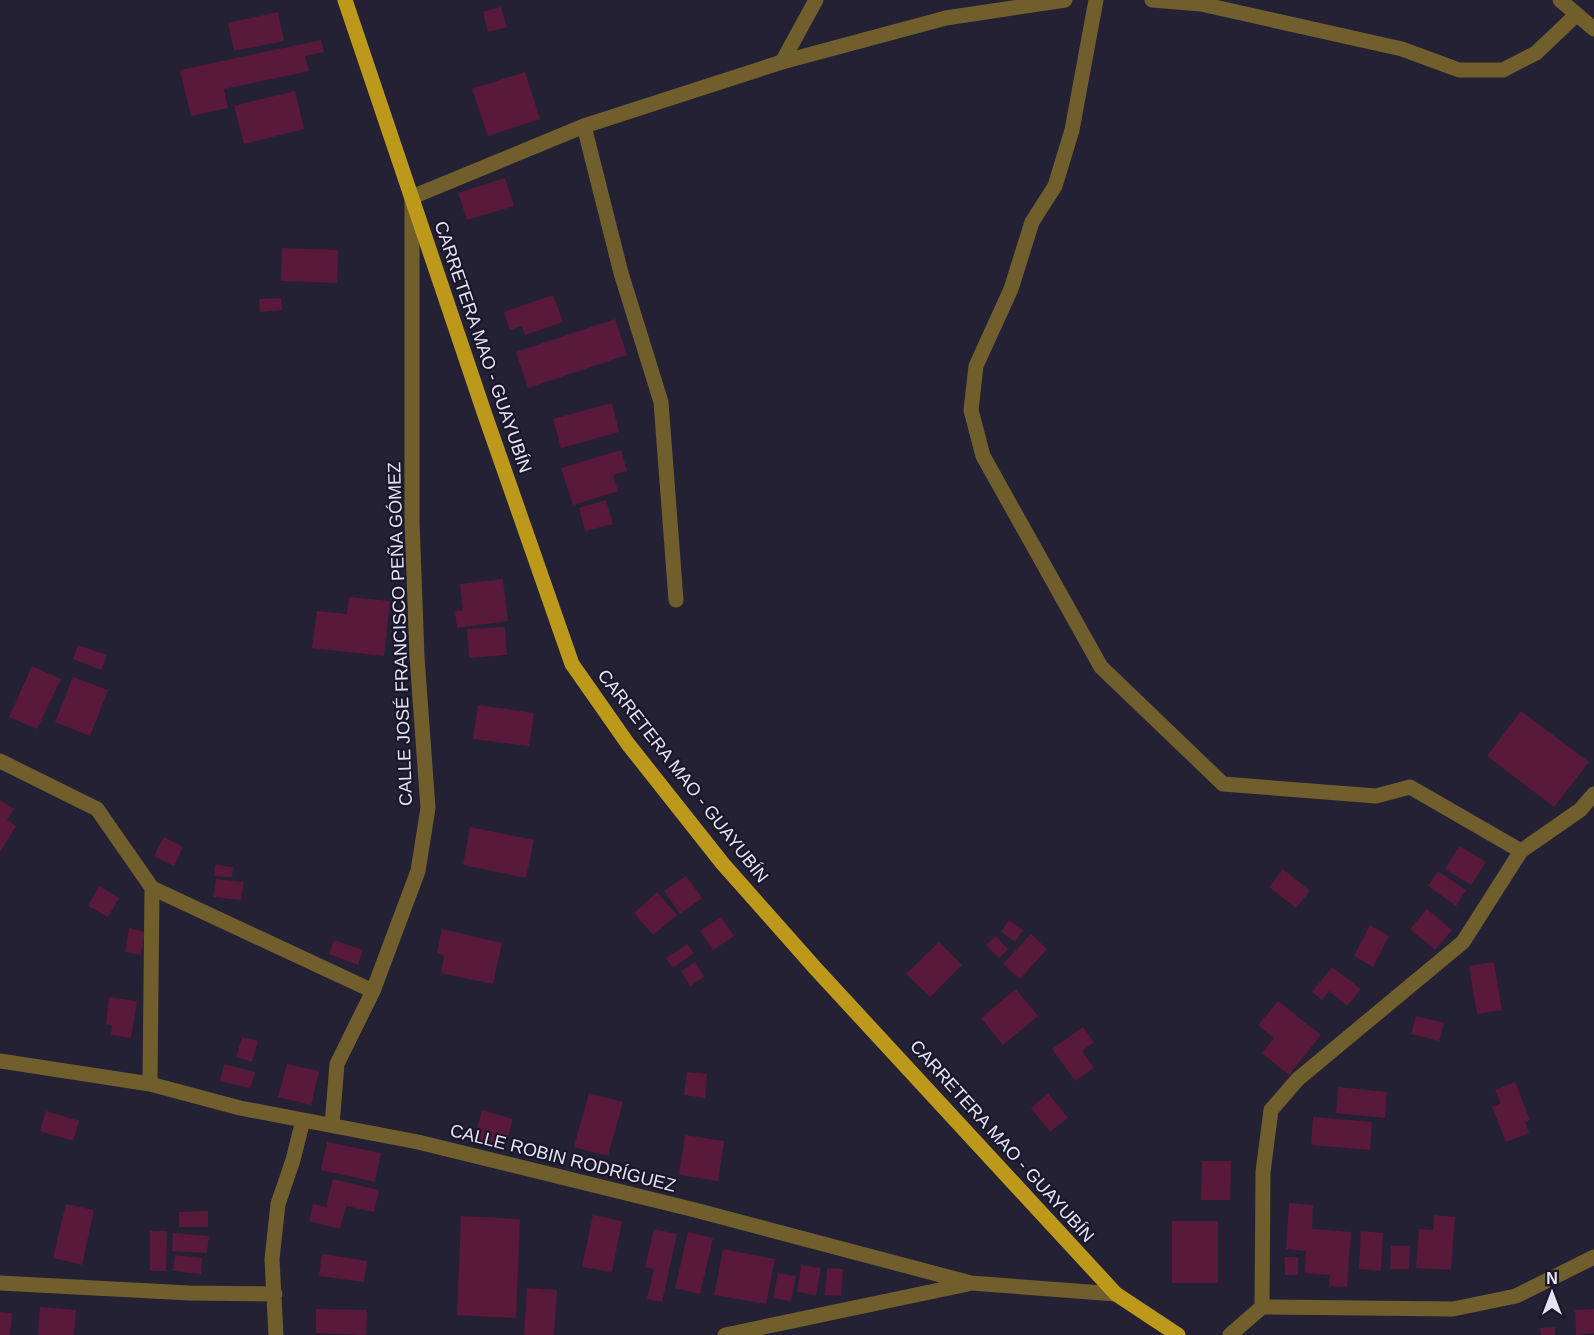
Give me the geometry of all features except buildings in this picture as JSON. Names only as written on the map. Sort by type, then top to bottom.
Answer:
[{"type":"main road","name":"CARRETERA MAO - GUAYUBÍN","points":[[345,0],[572,664],[628,744],[723,864],[1116,1294],[1178,1335]]},
{"type":"street","points":[[782,62],[816,0]]},
{"type":"street","points":[[412,197],[584,126],[782,62],[946,18],[1065,0]]},
{"type":"street","points":[[1096,0],[1072,130],[1055,186],[1032,222],[1011,289],[975,366],[971,410],[983,456],[1101,667],[1223,784],[1376,796],[1410,787],[1521,851]]},
{"type":"street","points":[[1152,0],[1201,4],[1402,49],[1459,70],[1503,70],[1536,53],[1576,15]]},
{"type":"street","points":[[1560,0],[1594,28]]},
{"type":"street","points":[[584,126],[621,273],[660,402],[676,600]]},
{"type":"street","name":"CALLE JOSÉ FRANCISCO PEÑA GÓMEZ","points":[[332,1125],[337,1064],[373,991],[418,871],[428,808],[417,657],[412,521],[412,197]]},
{"type":"street","points":[[0,761],[97,809],[152,888],[373,991]]},
{"type":"street","points":[[1262,1307],[1263,1172],[1271,1110],[1298,1079],[1463,942],[1521,851],[1580,810],[1594,794]]},
{"type":"street","points":[[150,1084],[152,888]]},
{"type":"street","name":"CALLE ROBIN RODRÍGUEZ","points":[[0,1061],[150,1084],[240,1108],[430,1145],[695,1210],[971,1283],[1116,1294]]},
{"type":"street","points":[[276,1335],[272,1259],[278,1204],[293,1160],[303,1120]]},
{"type":"street","points":[[1230,1335],[1262,1307],[1453,1309],[1516,1296],[1594,1257]]},
{"type":"street","points":[[0,1283],[189,1293],[275,1294]]},
{"type":"street","points":[[725,1335],[971,1283]]}]
